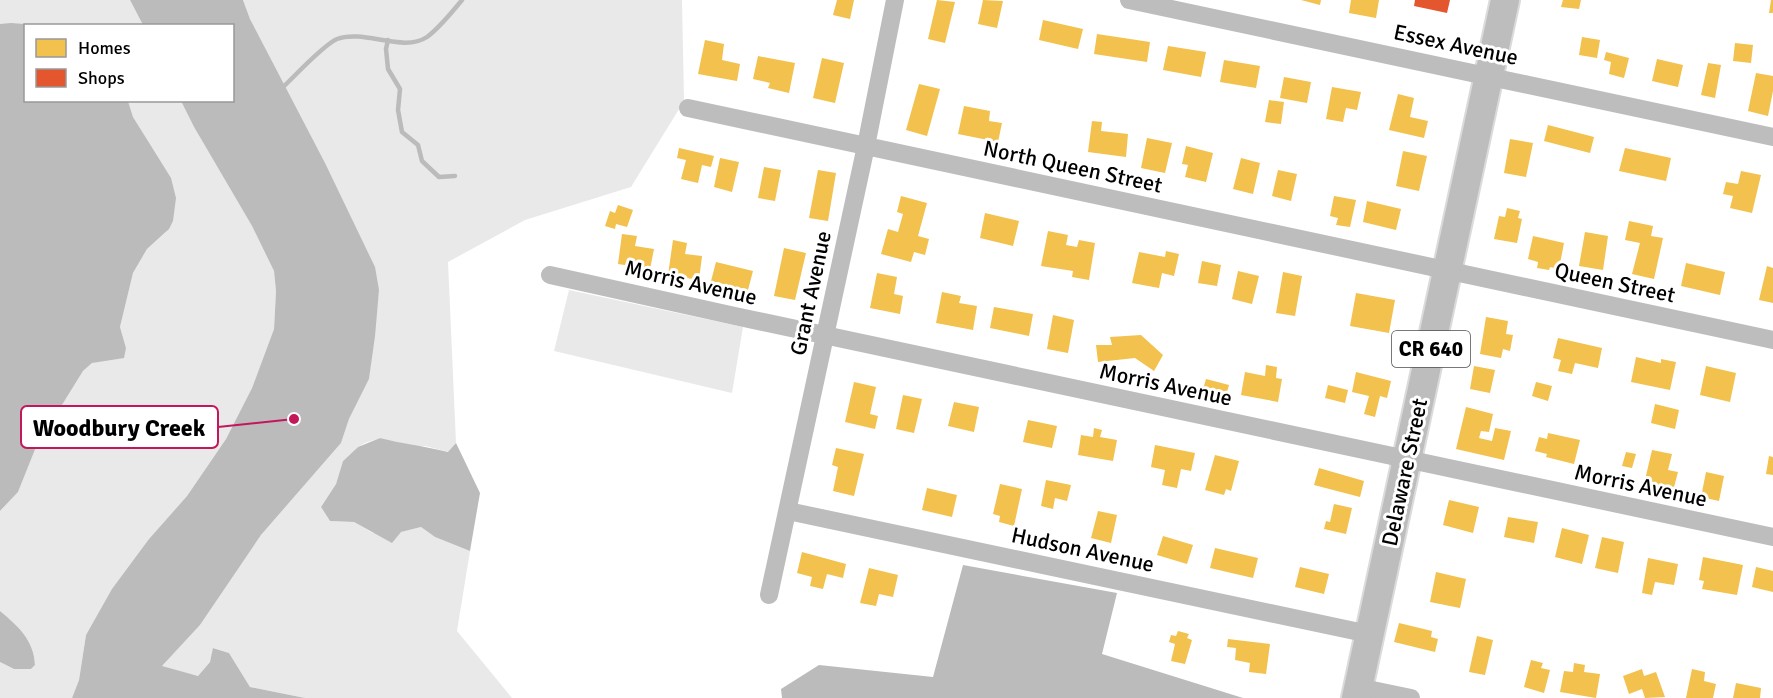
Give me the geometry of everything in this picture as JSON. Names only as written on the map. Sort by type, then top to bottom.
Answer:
[{"type":"main road","name":"Delaware Street","points":[[1357,693],[1505,0]]},
{"type":"street","name":"Grant Avenue","points":[[769,595],[866,146],[895,0]]},
{"type":"street","name":"Essex Avenue","points":[[1129,0],[1773,137]]},
{"type":"street","name":"North Queen Street","points":[[688,108],[1447,271]]},
{"type":"street","name":"Queen Street","points":[[1447,271],[1773,340]]},
{"type":"street","name":"Morris Avenue","points":[[550,275],[824,337],[1773,537]]},
{"type":"street","name":"Hudson Avenue","points":[[788,511],[1369,634]]},
{"type":"street","points":[[1357,693],[1411,698]]},
{"type":"shaded area","points":[[0,0],[130,0],[142,24],[24,24],[0,24]]},
{"type":"shaded area","points":[[130,0],[243,0],[250,19],[325,163],[375,267],[379,290],[369,379],[349,419],[341,443],[261,535],[200,625],[162,666],[198,676],[210,662],[213,648],[229,653],[250,687],[305,698],[72,698],[79,680],[86,635],[112,589],[149,539],[187,496],[226,439],[252,388],[274,329],[276,291],[274,271],[252,226],[182,102],[234,102],[234,24],[142,24]]},
{"type":"shaded area","points":[[243,0],[682,0],[684,101],[631,187],[525,220],[448,262],[456,443],[449,452],[380,438],[365,443],[343,461],[336,484],[321,507],[330,521],[354,522],[373,533],[401,532],[421,527],[435,537],[470,551],[457,631],[512,698],[305,698],[250,687],[229,653],[214,648],[210,662],[198,676],[161,667],[200,625],[261,535],[341,443],[349,419],[369,379],[379,290]]},
{"type":"shaded area","points":[[0,24],[24,24],[24,102],[128,102],[133,117],[171,178],[176,198],[173,221],[169,229],[147,249],[133,273],[120,327],[126,348],[124,358],[92,363],[83,371],[36,447],[18,492],[0,511]]},
{"type":"shaded area","points":[[128,102],[182,102],[252,226],[274,271],[276,291],[274,329],[252,388],[226,439],[187,496],[149,539],[86,635],[79,680],[72,698],[0,698],[0,662],[14,669],[31,669],[35,665],[32,648],[24,634],[0,611],[0,511],[18,492],[36,447],[83,371],[92,363],[126,348],[120,327],[133,273],[147,249],[165,233],[173,221],[148,142],[133,117]]},
{"type":"shaded area","points":[[569,290],[743,327],[732,393],[554,351]]},
{"type":"shaded area","points":[[380,438],[448,452],[456,443],[480,493],[470,551],[435,537],[421,527],[401,532],[392,543],[354,522],[330,521],[321,507],[336,484],[343,461],[358,447]]},
{"type":"shaded area","points":[[963,565],[1117,593],[1102,654],[1243,698],[782,698],[781,689],[819,665],[933,677]]},
{"type":"shaded area","points":[[0,611],[19,628],[32,648],[35,665],[31,669],[14,669],[0,662]]},
{"type":"building: Homes","points":[[837,0],[854,0],[850,19],[833,15]]},
{"type":"building: Homes","points":[[937,0],[955,2],[945,43],[928,39]]},
{"type":"building: Homes","points":[[983,0],[1003,1],[997,28],[978,24]]},
{"type":"building: Homes","points":[[1301,0],[1321,0],[1320,5]]},
{"type":"building: Homes","points":[[1351,0],[1379,0],[1376,18],[1349,13]]},
{"type":"building: Homes","points":[[1563,0],[1581,0],[1579,9],[1561,7]]},
{"type":"building: Homes","points":[[1771,0],[1773,0],[1773,13],[1769,13]]},
{"type":"building: Homes","points":[[1043,20],[1083,29],[1078,49],[1039,40]]},
{"type":"building: Homes","points":[[1097,34],[1150,42],[1147,62],[1094,54]]},
{"type":"building: Homes","points":[[1582,37],[1600,40],[1597,58],[1579,55]]},
{"type":"building: Homes","points":[[705,40],[724,44],[722,60],[740,64],[737,81],[698,74]]},
{"type":"building: Homes","points":[[1735,43],[1753,45],[1751,63],[1733,61]]},
{"type":"building: Homes","points":[[1168,46],[1206,52],[1201,77],[1163,70]]},
{"type":"building: Homes","points":[[1606,52],[1629,58],[1624,78],[1609,74],[1611,62],[1604,60]]},
{"type":"building: Homes","points":[[758,56],[795,63],[789,93],[768,88],[770,83],[753,79]]},
{"type":"building: Homes","points":[[822,58],[844,63],[835,103],[813,98]]},
{"type":"building: Homes","points":[[1657,59],[1683,65],[1678,87],[1652,81]]},
{"type":"building: Homes","points":[[1224,60],[1260,66],[1256,88],[1220,82]]},
{"type":"building: Homes","points":[[1708,63],[1721,65],[1715,98],[1701,95]]},
{"type":"building: Homes","points":[[1756,73],[1773,76],[1773,91],[1768,116],[1748,111]]},
{"type":"building: Homes","points":[[1284,77],[1311,82],[1307,103],[1280,98]]},
{"type":"building: Homes","points":[[919,84],[940,89],[927,136],[906,130]]},
{"type":"building: Homes","points":[[1332,87],[1361,92],[1357,110],[1346,108],[1343,122],[1326,119]]},
{"type":"building: Homes","points":[[1398,94],[1414,98],[1410,117],[1428,121],[1424,138],[1389,130]]},
{"type":"building: Homes","points":[[1269,100],[1284,102],[1281,124],[1265,122]]},
{"type":"building: Homes","points":[[964,106],[990,111],[989,121],[1002,123],[998,142],[958,134]]},
{"type":"building: Homes","points":[[1092,121],[1102,122],[1101,131],[1128,134],[1126,157],[1088,152]]},
{"type":"building: Homes","points":[[1548,125],[1594,137],[1590,153],[1544,141]]},
{"type":"building: Homes","points":[[1147,138],[1172,143],[1165,173],[1141,168]]},
{"type":"building: Homes","points":[[1510,139],[1533,143],[1526,177],[1504,173]]},
{"type":"building: Homes","points":[[1186,146],[1213,153],[1206,182],[1185,177],[1188,165],[1182,164]]},
{"type":"building: Homes","points":[[679,148],[714,156],[711,167],[702,165],[698,183],[681,179],[686,160],[677,158]]},
{"type":"building: Homes","points":[[1625,148],[1671,158],[1666,181],[1619,171]]},
{"type":"building: Homes","points":[[1403,151],[1427,156],[1419,191],[1396,186]]},
{"type":"building: Homes","points":[[720,158],[739,162],[732,192],[714,187]]},
{"type":"building: Homes","points":[[1241,158],[1260,163],[1253,194],[1233,189]]},
{"type":"building: Homes","points":[[764,167],[781,170],[775,201],[758,198]]},
{"type":"building: Homes","points":[[818,170],[836,173],[828,221],[809,218]]},
{"type":"building: Homes","points":[[1278,170],[1297,174],[1291,201],[1272,196]]},
{"type":"building: Homes","points":[[1741,171],[1761,175],[1752,213],[1730,208],[1733,196],[1723,194],[1726,182],[1738,184]]},
{"type":"building: Homes","points":[[901,196],[927,203],[918,236],[929,239],[925,255],[914,252],[911,262],[881,254],[888,229],[898,232],[903,214],[897,212]]},
{"type":"building: Homes","points":[[1334,196],[1356,200],[1350,227],[1336,225],[1338,218],[1330,216]]},
{"type":"building: Homes","points":[[1367,201],[1401,209],[1396,230],[1363,222]]},
{"type":"building: Homes","points":[[618,205],[633,210],[627,227],[616,224],[615,229],[605,226],[610,211],[615,213]]},
{"type":"building: Homes","points":[[1507,208],[1520,211],[1518,218],[1522,219],[1517,243],[1494,239],[1499,216],[1505,217]]},
{"type":"building: Homes","points":[[985,213],[1019,221],[1013,246],[980,238]]},
{"type":"building: Homes","points":[[1629,221],[1653,226],[1651,236],[1663,238],[1654,279],[1632,274],[1640,243],[1625,240]]},
{"type":"building: Homes","points":[[1048,231],[1068,235],[1066,245],[1077,247],[1079,240],[1095,243],[1089,280],[1072,277],[1073,271],[1041,266]]},
{"type":"building: Homes","points":[[1585,232],[1608,236],[1603,270],[1579,266]]},
{"type":"building: Homes","points":[[622,234],[637,236],[635,246],[654,249],[650,269],[618,264]]},
{"type":"building: Homes","points":[[1533,236],[1564,243],[1559,269],[1537,268],[1538,262],[1528,259]]},
{"type":"building: Homes","points":[[673,240],[687,243],[685,254],[702,256],[699,280],[668,275]]},
{"type":"building: Homes","points":[[784,248],[806,253],[795,300],[774,296]]},
{"type":"building: Homes","points":[[1166,251],[1179,254],[1174,276],[1162,273],[1159,288],[1132,283],[1139,252],[1165,257]]},
{"type":"building: Homes","points":[[1202,261],[1221,265],[1217,286],[1198,283]]},
{"type":"building: Homes","points":[[716,262],[753,271],[748,290],[711,281]]},
{"type":"building: Homes","points":[[1686,263],[1725,272],[1720,295],[1681,286]]},
{"type":"building: Homes","points":[[1767,266],[1773,268],[1773,303],[1759,300]]},
{"type":"building: Homes","points":[[1238,271],[1259,276],[1252,304],[1232,299]]},
{"type":"building: Homes","points":[[1283,272],[1302,276],[1295,316],[1276,313]]},
{"type":"building: Homes","points":[[877,273],[897,277],[894,294],[903,296],[900,314],[870,308]]},
{"type":"building: Homes","points":[[942,292],[961,296],[959,303],[977,306],[973,330],[936,323]]},
{"type":"building: Homes","points":[[1356,293],[1395,300],[1389,333],[1350,326]]},
{"type":"building: Homes","points":[[994,307],[1033,314],[1029,336],[990,328]]},
{"type":"building: Homes","points":[[1053,315],[1074,320],[1068,353],[1047,349]]},
{"type":"building: Homes","points":[[1486,317],[1508,321],[1506,334],[1513,335],[1510,351],[1503,349],[1501,358],[1480,354]]},
{"type":"building: Homes","points":[[1141,335],[1163,355],[1154,371],[1135,358],[1098,362],[1096,345],[1112,345],[1110,337]]},
{"type":"building: Homes","points":[[1558,338],[1602,348],[1598,368],[1575,363],[1572,374],[1558,371],[1561,360],[1553,358]]},
{"type":"building: Homes","points":[[1636,357],[1661,363],[1661,359],[1676,362],[1670,390],[1631,382]]},
{"type":"building: Homes","points":[[1266,365],[1277,367],[1276,378],[1282,379],[1278,402],[1241,395],[1245,372],[1265,376]]},
{"type":"building: Homes","points":[[1474,366],[1495,370],[1490,393],[1470,389]]},
{"type":"building: Homes","points":[[1706,366],[1736,373],[1730,402],[1700,395]]},
{"type":"building: Homes","points":[[1356,372],[1391,381],[1387,398],[1380,396],[1375,417],[1364,414],[1369,396],[1352,392]]},
{"type":"building: Homes","points":[[1206,379],[1229,385],[1223,406],[1200,400]]},
{"type":"building: Homes","points":[[854,382],[876,387],[870,414],[878,416],[875,429],[845,422]]},
{"type":"building: Homes","points":[[1536,382],[1552,386],[1548,401],[1532,396]]},
{"type":"building: Homes","points":[[1328,385],[1348,390],[1345,403],[1325,398]]},
{"type":"building: Homes","points":[[903,395],[922,399],[914,433],[896,429]]},
{"type":"building: Homes","points":[[954,402],[979,407],[974,432],[948,426]]},
{"type":"building: Homes","points":[[1655,404],[1679,410],[1675,429],[1651,423]]},
{"type":"building: Homes","points":[[1466,407],[1493,414],[1489,432],[1481,431],[1479,438],[1492,441],[1495,428],[1511,431],[1504,460],[1456,449]]},
{"type":"building: Homes","points":[[1028,420],[1057,426],[1052,448],[1023,442]]},
{"type":"building: Homes","points":[[1094,428],[1102,430],[1100,437],[1117,440],[1113,461],[1078,455],[1081,435],[1093,437]]},
{"type":"building: Homes","points":[[1548,433],[1580,440],[1574,464],[1546,457],[1547,454],[1535,451],[1539,437],[1547,439]]},
{"type":"building: Homes","points":[[1155,445],[1195,453],[1191,471],[1181,469],[1177,488],[1162,485],[1165,470],[1151,467]]},
{"type":"building: Homes","points":[[836,448],[864,454],[854,496],[833,491],[838,467],[832,465]]},
{"type":"building: Homes","points":[[1652,450],[1672,454],[1668,470],[1678,472],[1673,491],[1664,488],[1662,493],[1649,490],[1650,486],[1644,484]]},
{"type":"building: Homes","points":[[1626,452],[1636,454],[1632,468],[1622,466]]},
{"type":"building: Homes","points":[[1215,455],[1239,461],[1231,491],[1226,489],[1224,495],[1205,490]]},
{"type":"building: Homes","points":[[1769,456],[1773,457],[1773,475],[1766,474]]},
{"type":"building: Homes","points":[[1319,468],[1364,481],[1360,497],[1314,485]]},
{"type":"building: Homes","points":[[1706,472],[1724,476],[1719,501],[1701,497]]},
{"type":"building: Homes","points":[[1046,480],[1071,485],[1067,501],[1055,498],[1053,509],[1041,506]]},
{"type":"building: Homes","points":[[1000,484],[1022,489],[1014,526],[999,522],[1000,516],[993,514]]},
{"type":"building: Homes","points":[[927,488],[957,495],[952,517],[922,510]]},
{"type":"building: Homes","points":[[1449,500],[1479,507],[1473,533],[1443,525]]},
{"type":"building: Homes","points":[[1334,504],[1352,508],[1346,534],[1324,529],[1326,521],[1330,522]]},
{"type":"building: Homes","points":[[1098,511],[1117,515],[1111,543],[1091,538]]},
{"type":"building: Homes","points":[[1508,517],[1538,522],[1534,543],[1504,537]]},
{"type":"building: Homes","points":[[1562,528],[1589,535],[1582,564],[1555,557]]},
{"type":"building: Homes","points":[[1163,536],[1193,545],[1187,564],[1157,555]]},
{"type":"building: Homes","points":[[1602,537],[1624,542],[1618,573],[1595,568]]},
{"type":"building: Homes","points":[[1215,548],[1258,558],[1253,578],[1210,568]]},
{"type":"building: Homes","points":[[802,552],[846,564],[843,578],[827,574],[823,589],[810,586],[812,577],[797,573]]},
{"type":"building: Homes","points":[[1703,557],[1743,565],[1737,595],[1702,589],[1704,581],[1699,580]]},
{"type":"building: Homes","points":[[1648,558],[1678,564],[1674,585],[1655,582],[1652,595],[1642,593]]},
{"type":"building: Homes","points":[[1300,567],[1329,574],[1324,594],[1295,587]]},
{"type":"building: Homes","points":[[1756,567],[1773,571],[1773,592],[1752,587]]},
{"type":"building: Homes","points":[[869,568],[898,575],[893,597],[879,594],[876,606],[860,603]]},
{"type":"building: Homes","points":[[1436,572],[1466,579],[1460,608],[1430,602]]},
{"type":"building: Homes","points":[[1399,623],[1432,631],[1431,637],[1438,639],[1435,652],[1394,642]]},
{"type":"building: Homes","points":[[1178,631],[1189,634],[1187,638],[1192,640],[1185,664],[1171,661],[1175,644],[1169,642],[1171,635],[1176,636]]},
{"type":"building: Homes","points":[[1477,636],[1493,640],[1485,675],[1469,672]]},
{"type":"building: Homes","points":[[1228,639],[1270,644],[1266,674],[1249,672],[1250,663],[1235,660],[1236,648],[1227,647]]},
{"type":"building: Homes","points":[[1531,660],[1543,663],[1541,668],[1550,670],[1544,693],[1524,687]]},
{"type":"building: Homes","points":[[1574,663],[1585,665],[1584,672],[1600,674],[1596,698],[1560,692],[1564,671],[1573,672]]},
{"type":"building: Homes","points":[[1642,669],[1644,676],[1656,672],[1665,697],[1645,698],[1642,689],[1629,694],[1623,676]]},
{"type":"building: Homes","points":[[1692,669],[1705,672],[1704,681],[1716,684],[1713,698],[1686,698]]},
{"type":"building: Homes","points":[[1736,683],[1761,688],[1760,698],[1733,698]]},
{"type":"building: Shops","points":[[1415,0],[1450,0],[1447,13],[1414,6]]},
{"type":"waterway","points":[[282,88],[317,54],[337,39],[359,37],[407,43],[417,41],[427,37],[436,29],[462,0]]},
{"type":"waterway","points":[[388,40],[386,49],[388,69],[400,89],[398,110],[402,132],[418,145],[422,161],[439,177],[455,176]]},
{"type":"place","name":"Woodbury Creek","points":[[294,419]]}]
